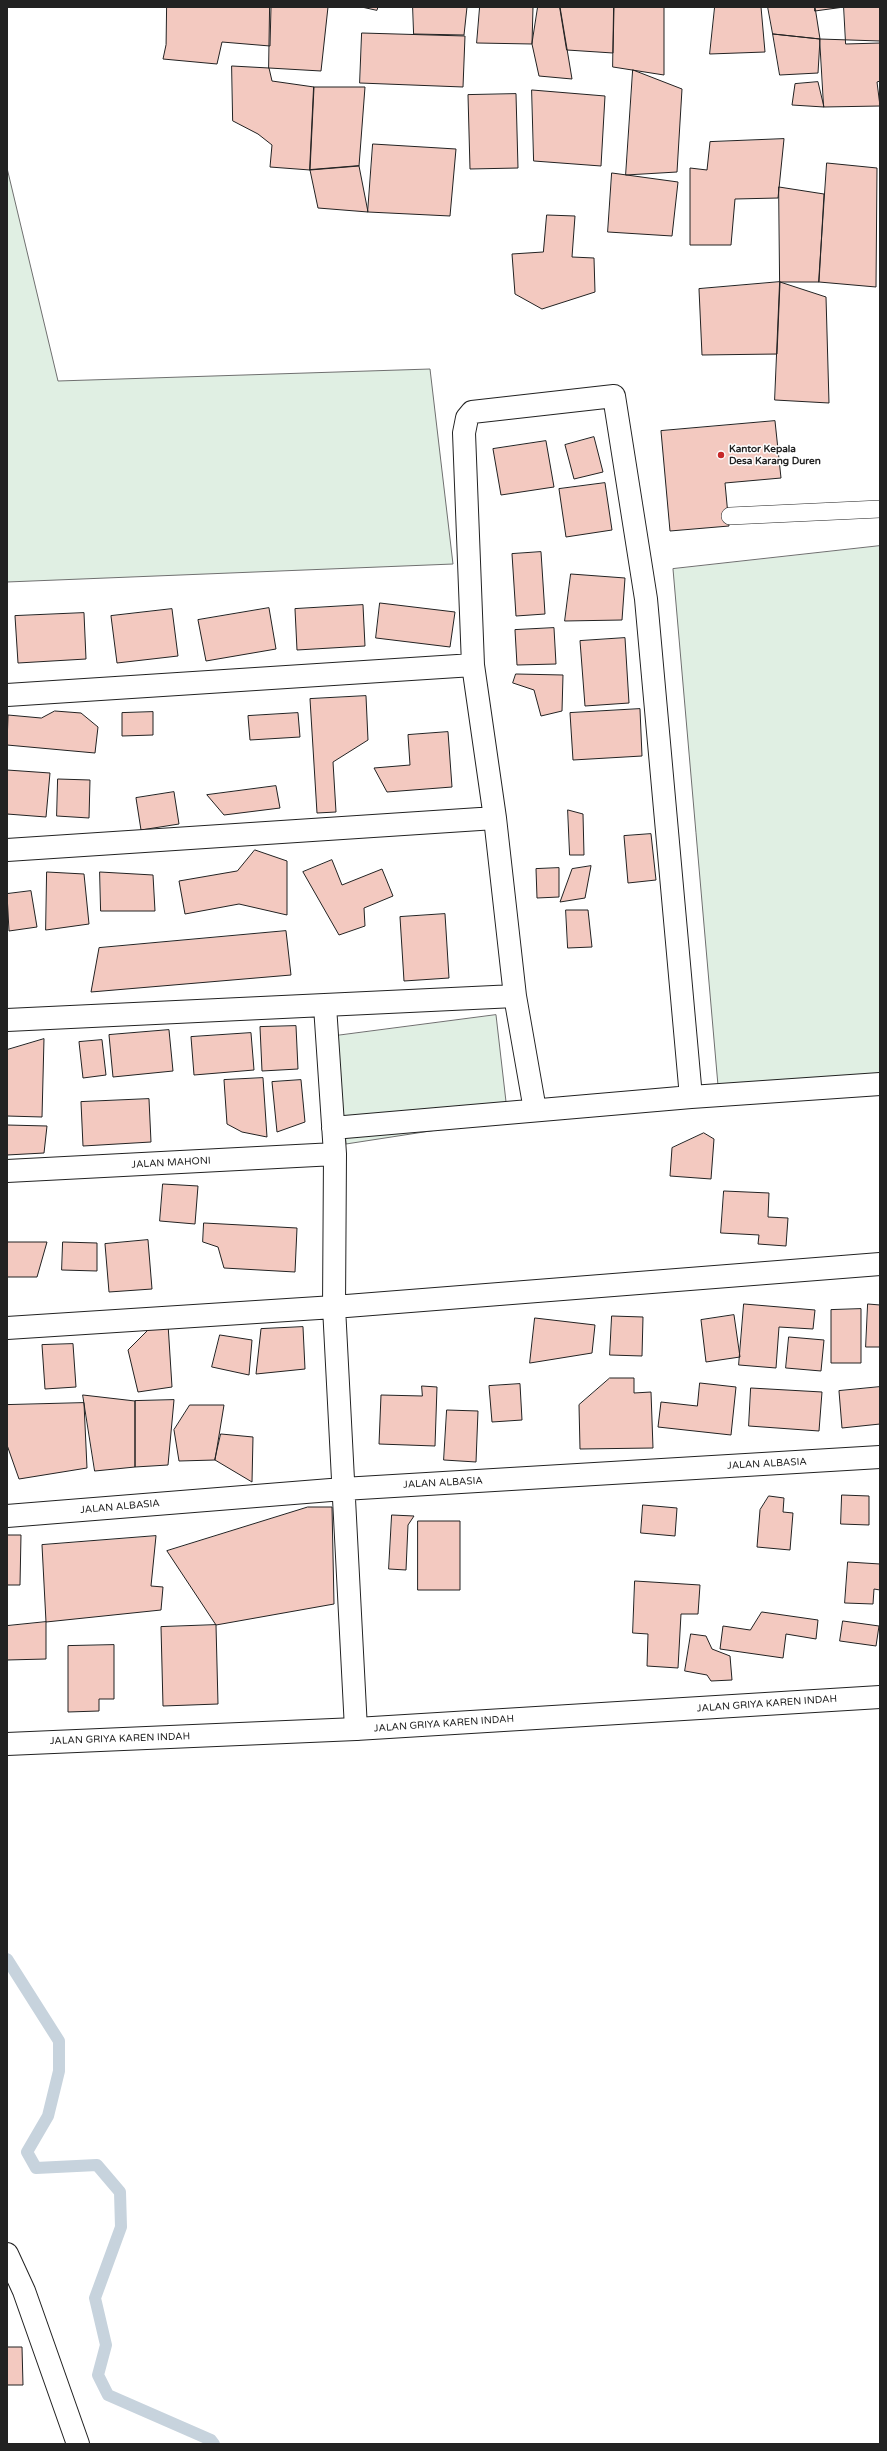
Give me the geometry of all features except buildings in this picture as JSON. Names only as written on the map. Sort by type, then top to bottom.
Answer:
[{"type":"street","points":[[535,1110],[515,996],[496,818],[473,665],[463,449],[467,418],[472,412],[614,396],[646,599],[692,1097]]},
{"type":"street","points":[[7,694],[473,665]]},
{"type":"street","points":[[7,850],[496,818]]},
{"type":"street","points":[[7,1020],[515,996]]},
{"type":"street","points":[[325,1006],[335,1154],[334,1307],[356,1729]]},
{"type":"street","points":[[333,1128],[692,1097],[880,1084]]},
{"type":"street","name":"JALAN MAHONI","points":[[7,1171],[335,1154]]},
{"type":"street","points":[[7,1328],[334,1307],[880,1264]]},
{"type":"street","name":"JALAN ALBASIA","points":[[7,1516],[343,1489],[880,1458]]},
{"type":"street","name":"JALAN GRIYA KAREN INDAH","points":[[7,1744],[356,1729],[880,1697]]},
{"type":"street","points":[[7,2254],[16,2291],[78,2444]]},
{"type":"lane","points":[[730,516],[880,509]]},
{"type":"green space","points":[[7,168],[58,381],[430,369],[453,564],[7,582]]},
{"type":"green space","points":[[880,546],[880,1087],[719,1097],[673,569]]},
{"type":"green space","points":[[496,1015],[508,1119],[346,1144],[335,1036]]},
{"type":"waterway","points":[[7,1959],[59,2041],[59,2071],[48,2116],[27,2152],[36,2168],[97,2165],[120,2192],[121,2227],[95,2298],[106,2345],[98,2375],[108,2395],[211,2440],[214,2444]]},
{"type":"place","name":"Kantor Kepala Desa Karang Duren","points":[[721,455]]}]
